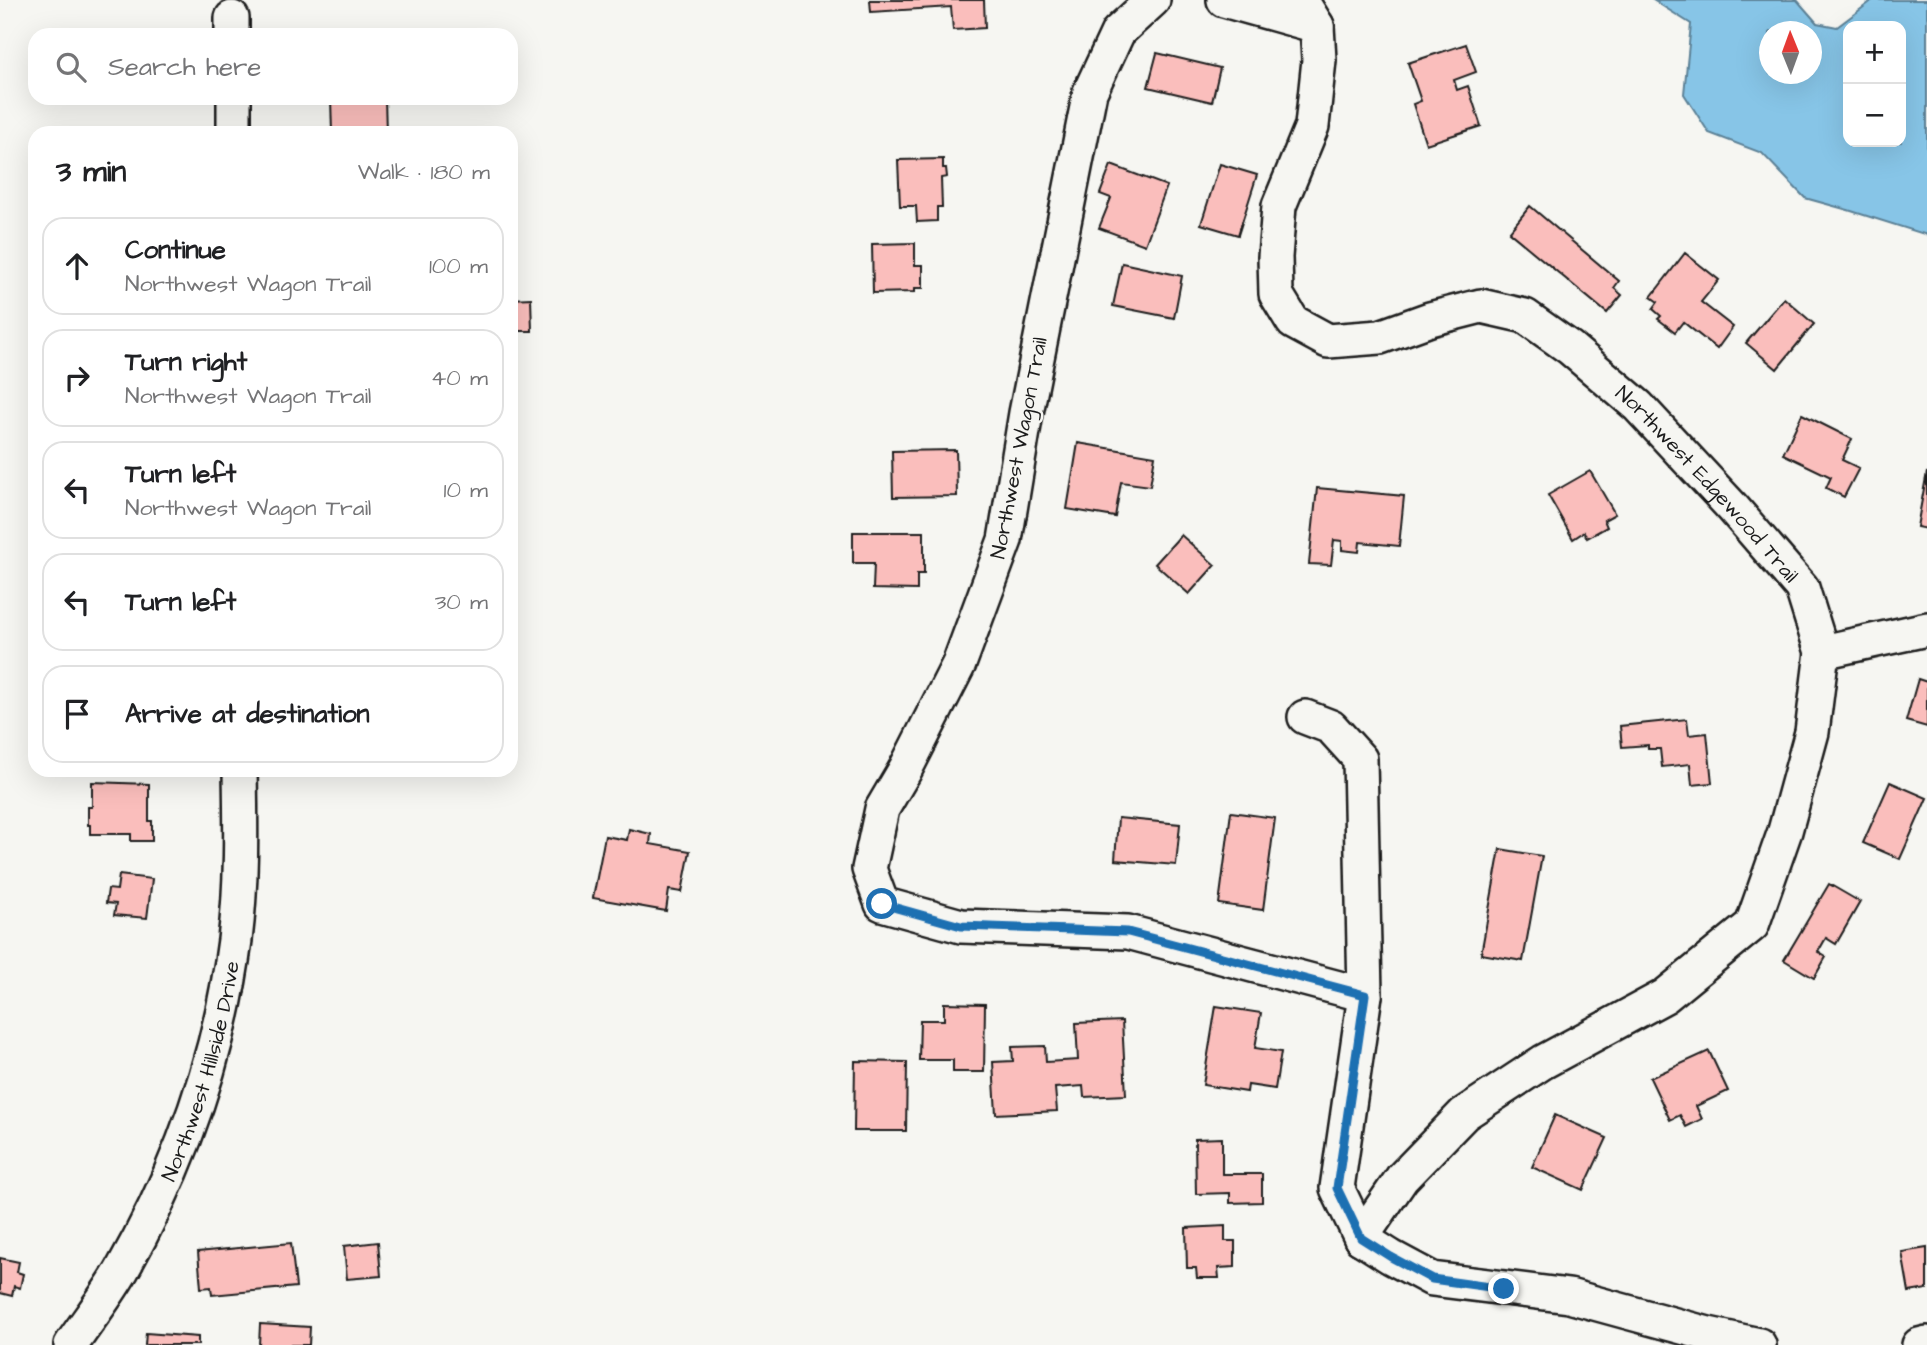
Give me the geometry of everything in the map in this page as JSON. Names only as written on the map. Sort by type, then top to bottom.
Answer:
[{"type":"street","name":"Northwest Wagon Trail","points":[[1153,0],[1118,32],[1090,92],[1026,413],[1005,540],[959,664],[882,809],[869,869],[882,904],[961,926],[1128,932],[1365,995]]},
{"type":"street","points":[[1224,0],[1309,13]]},
{"type":"street","name":"Northwest Edgewood Trail","points":[[1309,13],[1319,60],[1312,126],[1279,206],[1275,257],[1276,294],[1293,322],[1328,341],[1380,337],[1430,319],[1480,306],[1525,316],[1570,348],[1639,406],[1733,508],[1802,588],[1822,652],[1812,732],[1785,831],[1752,925],[1665,996],[1543,1062],[1464,1114],[1402,1178],[1361,1238]]},
{"type":"street","points":[[234,105],[234,126]]},
{"type":"street","points":[[1822,652],[1927,629]]},
{"type":"street","points":[[1305,717],[1331,727],[1360,759],[1365,995],[1337,1188],[1361,1238],[1432,1279],[1569,1296],[1759,1345]]},
{"type":"street","name":"Northwest Hillside Drive","points":[[71,1345],[121,1272],[162,1193],[205,1083],[226,997],[235,939],[241,857],[240,777]]},
{"type":"street","points":[[1919,1345],[1927,1343]]},
{"type":"water","points":[[1653,0],[1797,0],[1815,21],[1759,21],[1759,84],[1822,84],[1822,24],[1837,27],[1843,22],[1843,147],[1906,147],[1906,21],[1845,21],[1873,0],[1927,0],[1927,235],[1805,198],[1762,153],[1709,133],[1684,94],[1691,24]]},
{"type":"building","points":[[870,0],[984,0],[985,28],[953,30],[951,7],[871,12]]},
{"type":"building","points":[[1466,44],[1476,72],[1454,80],[1457,90],[1468,86],[1481,126],[1426,144],[1413,104],[1421,101],[1408,63]]},
{"type":"building","points":[[1157,53],[1220,68],[1212,102],[1148,87]]},
{"type":"building","points":[[331,105],[385,105],[386,126],[332,126]]},
{"type":"building","points":[[943,159],[947,177],[941,178],[942,207],[937,207],[937,221],[917,222],[916,206],[900,206],[898,160]]},
{"type":"building","points":[[1220,164],[1257,175],[1238,235],[1201,224]]},
{"type":"building","points":[[1111,165],[1167,186],[1145,245],[1099,228],[1111,198],[1100,194]]},
{"type":"building","points":[[1530,206],[1619,281],[1614,288],[1622,295],[1607,313],[1509,232]]},
{"type":"building","points":[[915,243],[915,265],[923,265],[923,288],[915,288],[915,292],[873,293],[872,244]]},
{"type":"building","points":[[1685,253],[1719,280],[1701,302],[1733,327],[1717,349],[1683,322],[1675,332],[1658,319],[1661,316],[1653,309],[1658,302],[1651,297]]},
{"type":"building","points":[[1122,263],[1182,276],[1174,318],[1113,306]]},
{"type":"building","points":[[531,298],[532,331],[518,331],[518,299]]},
{"type":"building","points":[[1784,298],[1814,324],[1777,369],[1746,343]]},
{"type":"building","points":[[1802,414],[1852,439],[1842,460],[1859,468],[1844,497],[1826,488],[1831,477],[1783,454]]},
{"type":"building","points":[[1078,443],[1155,456],[1150,486],[1121,482],[1115,517],[1067,509]]},
{"type":"building","points":[[956,450],[957,496],[893,497],[892,451]]},
{"type":"building","points":[[1590,471],[1615,514],[1604,520],[1607,527],[1587,538],[1584,532],[1573,539],[1548,495]]},
{"type":"building","points":[[1927,472],[1927,529],[1917,527]]},
{"type":"building","points":[[1317,488],[1404,496],[1399,546],[1360,542],[1359,552],[1342,550],[1342,541],[1334,540],[1331,565],[1309,564]]},
{"type":"building","points":[[853,532],[924,532],[924,574],[917,574],[917,590],[873,589],[874,563],[853,563]]},
{"type":"building","points":[[1181,535],[1215,565],[1189,594],[1155,564]]},
{"type":"building","points":[[1918,679],[1927,682],[1927,727],[1906,721]]},
{"type":"building","points":[[1687,719],[1689,735],[1707,733],[1712,783],[1692,785],[1690,764],[1662,767],[1660,749],[1648,749],[1648,745],[1622,747],[1620,726]]},
{"type":"building","points":[[92,782],[149,784],[152,841],[131,841],[131,834],[90,834],[88,807],[92,807]]},
{"type":"building","points":[[1890,782],[1927,798],[1900,859],[1863,843]]},
{"type":"building","points":[[1231,812],[1275,818],[1263,910],[1219,904]]},
{"type":"building","points":[[1118,818],[1180,824],[1176,865],[1115,860]]},
{"type":"building","points":[[629,829],[651,834],[650,844],[690,851],[682,892],[669,890],[666,911],[593,898],[605,836],[627,840]]},
{"type":"building","points":[[1500,849],[1542,856],[1523,961],[1481,954]]},
{"type":"building","points":[[119,875],[152,879],[147,918],[114,915],[116,904],[106,903],[108,889],[117,890]]},
{"type":"building","points":[[1829,884],[1860,902],[1836,944],[1826,938],[1818,952],[1826,957],[1814,978],[1784,960]]},
{"type":"building","points":[[944,1003],[985,1004],[984,1072],[953,1072],[953,1060],[919,1060],[920,1020],[944,1020]]},
{"type":"building","points":[[1216,1006],[1261,1013],[1255,1048],[1281,1052],[1275,1089],[1248,1085],[1247,1092],[1203,1085]]},
{"type":"building","points":[[1122,1021],[1126,1095],[1084,1097],[1083,1086],[1055,1088],[1057,1111],[996,1114],[993,1062],[1013,1061],[1012,1047],[1045,1046],[1046,1062],[1078,1060],[1076,1023]]},
{"type":"building","points":[[1709,1051],[1728,1091],[1696,1106],[1702,1119],[1686,1127],[1680,1115],[1670,1120],[1650,1078]]},
{"type":"building","points":[[855,1061],[907,1062],[906,1131],[854,1131]]},
{"type":"building","points":[[1555,1115],[1607,1138],[1583,1190],[1532,1167]]},
{"type":"building","points":[[1222,1138],[1222,1174],[1262,1174],[1262,1202],[1230,1203],[1230,1193],[1196,1194],[1195,1139]]},
{"type":"building","points":[[1225,1226],[1225,1241],[1235,1241],[1235,1267],[1218,1268],[1219,1278],[1197,1278],[1196,1268],[1187,1268],[1186,1228]]},
{"type":"building","points":[[378,1242],[381,1276],[347,1279],[344,1246]]},
{"type":"building","points":[[291,1243],[296,1287],[212,1295],[211,1287],[201,1288],[198,1252]]},
{"type":"building","points":[[1927,1248],[1927,1289],[1909,1292],[1902,1252]]},
{"type":"building","points":[[0,1258],[19,1262],[17,1272],[23,1274],[20,1288],[14,1286],[12,1296],[0,1293]]},
{"type":"building","points":[[260,1324],[310,1327],[309,1345],[259,1345]]},
{"type":"building","points":[[146,1333],[198,1337],[198,1345],[145,1345]]},
{"type":"route","points":[[882,904],[961,926],[1128,932],[1365,995],[1337,1188],[1361,1238],[1391,1257],[1432,1279],[1504,1289]]}]
